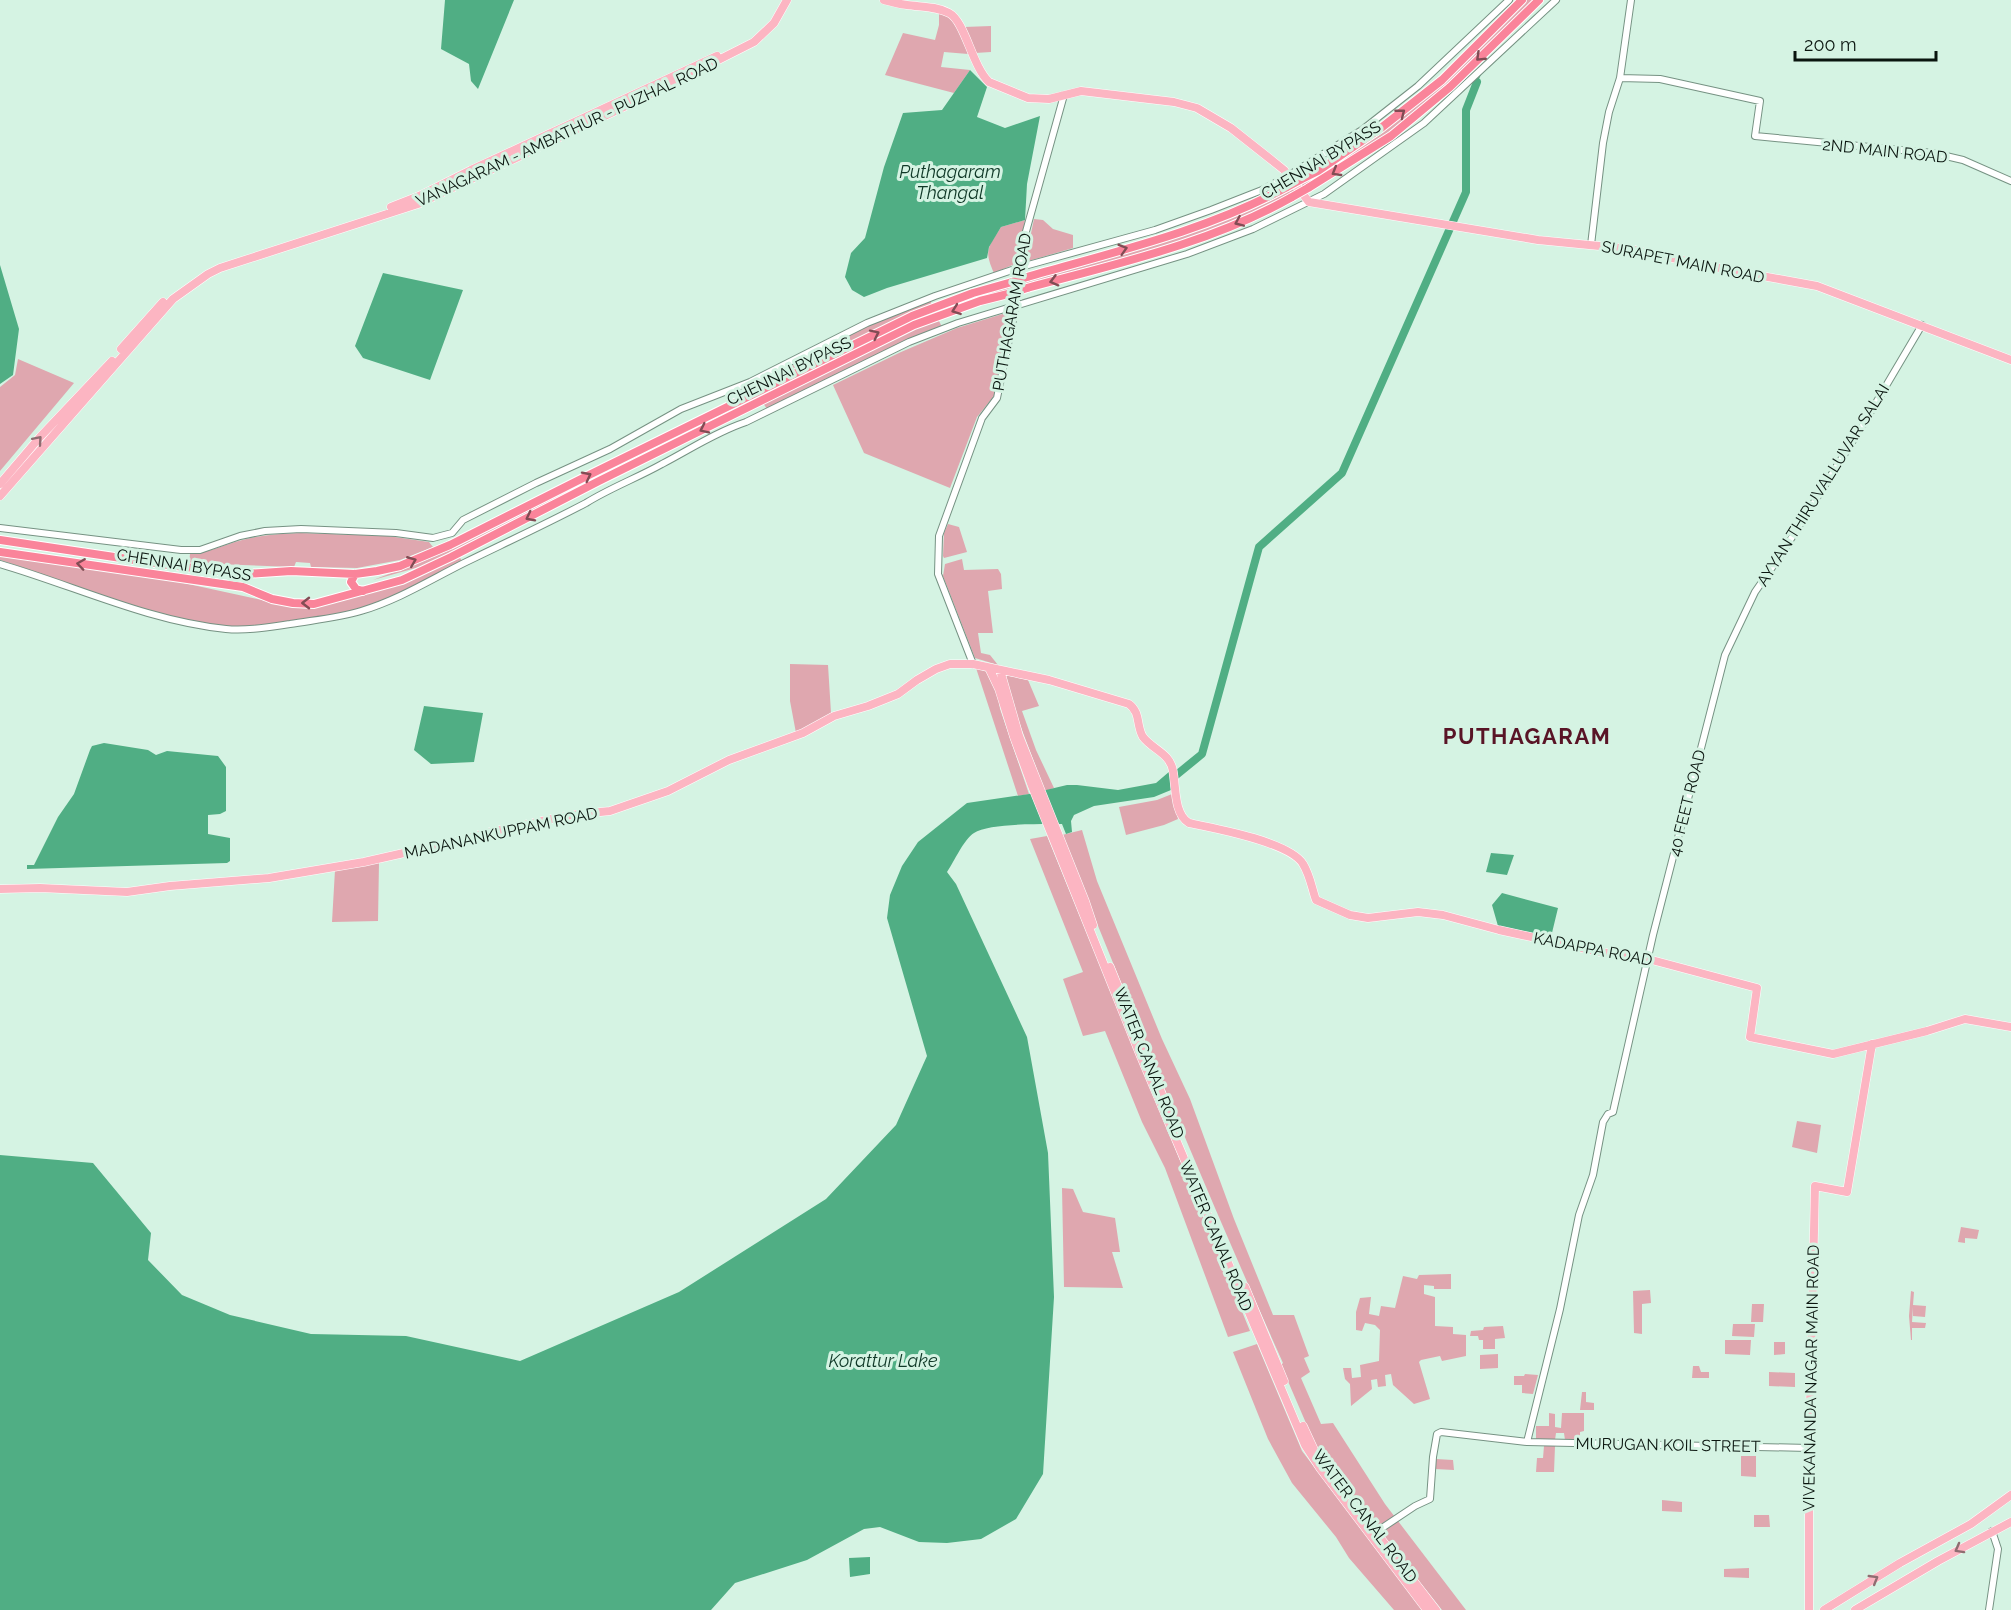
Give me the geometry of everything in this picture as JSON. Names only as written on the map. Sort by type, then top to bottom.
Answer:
[{"type":"highway","name":"CHENNAI BYPASS","points":[[4,553],[243,587],[272,599],[293,603],[314,604],[402,580],[914,325],[980,301],[1131,260],[1204,237],[1275,207],[1391,136],[1453,91],[1510,28],[1539,0]]},
{"type":"highway","name":"CHENNAI BYPASS","points":[[0,540],[246,574],[291,571],[355,574],[400,566],[450,545],[912,316],[973,293],[1195,227],[1271,195],[1291,181],[1317,171],[1381,128],[1442,80],[1521,1]]},
{"type":"highway","points":[[243,587],[246,574]]},
{"type":"highway","points":[[355,574],[351,582],[356,589],[363,591]]},
{"type":"main road","points":[[139,333],[169,297],[203,271],[219,263],[368,216],[419,196],[580,121],[753,38],[769,23],[781,0]]},
{"type":"main road","name":"VANAGARAM - AMBATHUR - PUZHAL ROAD","points":[[0,496],[60,421],[139,333],[173,299],[208,274],[253,256],[421,203],[561,137],[754,42],[774,23],[787,0]]},
{"type":"main road","points":[[884,0],[930,7],[952,14],[959,24],[972,56],[989,82],[1028,98],[1049,99],[1081,91],[1174,102],[1197,108],[1231,128],[1284,170],[1308,201]]},
{"type":"main road","name":"SURAPET MAIN ROAD","points":[[1308,201],[1538,240],[1641,251],[1817,286],[2011,360]]},
{"type":"main road","points":[[0,484],[60,421]]},
{"type":"main road","name":"MADANANKUPPAM ROAD","points":[[0,889],[40,888],[127,892],[269,878],[364,862],[567,816],[610,811],[668,791],[729,760],[803,733],[834,716],[898,694],[936,669],[950,664],[973,664]]},
{"type":"main road","points":[[973,664],[1002,671],[1013,718],[1036,788]]},
{"type":"main road","points":[[989,668],[999,688],[1014,737],[1055,834]]},
{"type":"main road","name":"KADAPPA ROAD","points":[[1002,671],[1049,680],[1129,704],[1137,712],[1140,729],[1145,739],[1164,753],[1173,768],[1179,809],[1183,819],[1189,823],[1263,841],[1282,849],[1303,863],[1316,900],[1350,915],[1368,918],[1409,912],[1429,912],[1600,952],[1648,959],[1757,988],[1750,1037],[1833,1054],[1927,1031],[1965,1019],[2011,1027]]},
{"type":"main road","name":"WATER CANAL ROAD","points":[[1055,834],[1085,901],[1091,921],[1194,1175],[1248,1296],[1309,1452],[1427,1610]]},
{"type":"main road","name":"WATER CANAL ROAD","points":[[1055,834],[1073,891],[1186,1167],[1316,1454],[1436,1610]]},
{"type":"main road","name":"VIVEKANANDA NAGAR MAIN ROAD","points":[[1808,1608],[1815,1186],[1846,1192],[1872,1044]]},
{"type":"main road","points":[[1824,1610],[1900,1563],[1971,1524],[2011,1495]]},
{"type":"main road","points":[[1855,1610],[2011,1522]]},
{"type":"street","points":[[0,564],[134,610],[228,629],[277,626],[333,618],[360,611],[418,588],[730,428],[909,342],[958,323],[1187,254],[1253,229],[1323,194],[1424,123],[1453,91],[1509,45],[1556,0]]},
{"type":"street","points":[[1591,245],[1599,171],[1610,112],[1620,78],[1631,0]]},
{"type":"street","points":[[0,528],[181,550],[200,550],[240,536],[265,531],[301,529],[396,533],[433,538],[452,533],[463,520],[536,483],[610,449],[681,410],[750,382],[867,323],[935,296],[1021,267],[1159,229],[1291,181],[1418,86],[1506,2]]},
{"type":"street","name":"2ND MAIN ROAD","points":[[1620,78],[1660,79],[1760,101],[1755,136],[1933,153],[1963,160],[2011,181]]},
{"type":"street","name":"PUTHAGARAM ROAD","points":[[973,664],[938,574],[939,536],[982,418],[997,398],[1016,305],[1025,235],[1064,95]]},
{"type":"street","name":"AYYAN THIRUVALLUVAR SALAI","points":[[1728,646],[1755,592],[1782,554],[1864,423],[1922,325]]},
{"type":"street","name":"40 FEET ROAD","points":[[1527,1442],[1560,1309],[1579,1215],[1591,1181],[1603,1122],[1608,1114],[1613,1112],[1692,780],[1728,646]]},
{"type":"street","name":"MURUGAN KOIL STREET","points":[[1376,1532],[1415,1506],[1430,1499],[1432,1457],[1437,1434],[1441,1431],[1527,1442],[1809,1448]]},
{"type":"street","points":[[1989,1610],[1998,1549],[1992,1531]]},
{"type":"shaded area","points":[[1526,0],[1535,0],[1460,74],[1392,132],[1310,185],[1235,221],[1170,245],[915,323],[430,564],[373,580],[428,559],[895,327],[978,294],[1254,206],[1389,125]]},
{"type":"shaded area","points":[[939,13],[950,17],[959,30],[968,54],[944,52],[941,67],[970,70],[954,93],[885,75],[903,33],[935,40]]},
{"type":"shaded area","points":[[991,26],[991,52],[975,53],[964,27]]},
{"type":"shaded area","points":[[1034,219],[1043,220],[1053,229],[1073,235],[1073,248],[1025,262]]},
{"type":"shaded area","points":[[1025,220],[1017,263],[994,273],[988,253],[993,239],[1001,227]]},
{"type":"shaded area","points":[[930,300],[932,305],[757,389],[754,383],[868,326]]},
{"type":"shaded area","points":[[1009,312],[994,396],[977,417],[950,488],[864,453],[833,385],[957,328]]},
{"type":"shaded area","points":[[938,319],[942,327],[870,358],[767,409],[763,403],[915,327]]},
{"type":"shaded area","points":[[18,359],[74,383],[0,471],[0,387],[15,375]]},
{"type":"shaded area","points":[[948,524],[959,527],[967,552],[944,558],[944,533]]},
{"type":"shaded area","points":[[301,533],[388,536],[429,542],[433,547],[400,560],[357,568],[311,567],[310,563],[296,562],[294,567],[189,563],[190,554],[268,535]]},
{"type":"shaded area","points":[[0,555],[156,577],[280,604],[314,606],[459,556],[462,561],[405,592],[357,610],[298,621],[228,627],[180,619],[134,607],[0,560]]},
{"type":"shaded area","points":[[962,559],[964,570],[998,569],[1001,574],[1002,589],[988,591],[993,633],[978,633],[981,653],[990,655],[998,665],[975,658],[943,576],[945,564]]},
{"type":"shaded area","points":[[790,664],[828,665],[831,713],[796,733],[790,701]]},
{"type":"shaded area","points":[[976,668],[987,672],[998,695],[1000,709],[1029,794],[1018,796]]},
{"type":"shaded area","points":[[1005,675],[1028,680],[1039,706],[1022,711],[1036,750],[1054,788],[1045,791],[1016,714]]},
{"type":"shaded area","points":[[1172,794],[1178,819],[1126,835],[1119,807],[1157,800]]},
{"type":"shaded area","points":[[1082,830],[1097,881],[1162,1039],[1190,1099],[1234,1219],[1273,1315],[1294,1315],[1309,1356],[1304,1358],[1310,1372],[1301,1378],[1321,1424],[1333,1423],[1385,1504],[1466,1610],[1442,1610],[1318,1451],[1281,1365],[1283,1363],[1225,1232],[1115,968],[1062,835]]},
{"type":"shaded area","points":[[1047,836],[1250,1331],[1228,1337],[1165,1168],[1142,1122],[1105,1031],[1083,1036],[1063,979],[1083,972],[1030,839]]},
{"type":"shaded area","points":[[379,862],[378,921],[332,922],[335,870]]},
{"type":"shaded area","points":[[1797,1121],[1821,1125],[1817,1153],[1792,1147]]},
{"type":"shaded area","points":[[1062,1188],[1073,1189],[1083,1212],[1115,1218],[1120,1252],[1112,1252],[1123,1288],[1064,1287]]},
{"type":"shaded area","points":[[1961,1227],[1979,1230],[1977,1239],[1965,1238],[1965,1243],[1958,1242]]},
{"type":"shaded area","points":[[1451,1274],[1451,1289],[1434,1289],[1434,1286],[1424,1285],[1424,1294],[1435,1297],[1435,1326],[1453,1327],[1453,1334],[1466,1335],[1466,1356],[1442,1361],[1440,1356],[1419,1362],[1430,1399],[1414,1404],[1393,1385],[1391,1374],[1385,1375],[1386,1386],[1378,1387],[1377,1379],[1371,1380],[1372,1389],[1351,1406],[1350,1384],[1345,1379],[1343,1368],[1351,1368],[1352,1378],[1361,1377],[1360,1365],[1379,1361],[1380,1330],[1375,1325],[1365,1323],[1362,1331],[1356,1330],[1356,1312],[1360,1298],[1371,1297],[1369,1314],[1379,1316],[1381,1306],[1395,1308],[1403,1276],[1417,1279],[1419,1275]]},
{"type":"shaded area","points":[[1650,1290],[1651,1303],[1642,1304],[1642,1334],[1634,1333],[1633,1291]]},
{"type":"shaded area","points":[[1911,1291],[1914,1292],[1913,1305],[1926,1306],[1925,1317],[1913,1316],[1913,1307],[1912,1322],[1926,1323],[1925,1328],[1912,1328],[1912,1340],[1909,1316]]},
{"type":"shaded area","points":[[1752,1304],[1764,1304],[1763,1322],[1751,1322]]},
{"type":"shaded area","points":[[1733,1324],[1755,1324],[1754,1337],[1732,1336]]},
{"type":"shaded area","points":[[1503,1326],[1505,1338],[1495,1339],[1495,1349],[1483,1349],[1483,1340],[1479,1340],[1478,1336],[1470,1336],[1471,1331],[1483,1330],[1484,1327]]},
{"type":"shaded area","points":[[1725,1340],[1751,1340],[1750,1355],[1725,1354]]},
{"type":"shaded area","points":[[1774,1342],[1785,1342],[1785,1354],[1774,1355]]},
{"type":"shaded area","points":[[1257,1344],[1302,1451],[1423,1610],[1394,1610],[1349,1558],[1336,1537],[1292,1483],[1268,1439],[1233,1352]]},
{"type":"shaded area","points":[[1498,1354],[1498,1368],[1480,1369],[1480,1355]]},
{"type":"shaded area","points":[[1693,1366],[1699,1366],[1701,1372],[1709,1372],[1709,1378],[1692,1378]]},
{"type":"shaded area","points":[[1769,1372],[1795,1373],[1795,1387],[1769,1386]]},
{"type":"shaded area","points":[[1538,1375],[1533,1394],[1522,1393],[1522,1385],[1514,1385],[1514,1376]]},
{"type":"shaded area","points":[[1582,1392],[1586,1392],[1586,1402],[1594,1403],[1594,1410],[1580,1410]]},
{"type":"shaded area","points":[[1549,1413],[1555,1414],[1555,1427],[1561,1428],[1562,1413],[1584,1413],[1584,1431],[1580,1432],[1580,1440],[1565,1440],[1564,1433],[1556,1433],[1555,1440],[1536,1439],[1536,1426],[1549,1426]]},
{"type":"shaded area","points":[[1544,1446],[1555,1446],[1554,1472],[1536,1472],[1537,1458],[1543,1458]]},
{"type":"shaded area","points":[[1741,1456],[1756,1456],[1756,1477],[1741,1476]]},
{"type":"shaded area","points":[[1436,1459],[1453,1460],[1454,1470],[1435,1469]]},
{"type":"shaded area","points":[[1662,1500],[1682,1502],[1682,1512],[1662,1511]]},
{"type":"shaded area","points":[[1754,1515],[1769,1515],[1770,1527],[1754,1527]]},
{"type":"shaded area","points":[[1749,1568],[1749,1578],[1724,1577],[1724,1569]]},
{"type":"water","points":[[445,0],[514,0],[478,89],[471,81],[469,64],[441,49]]},
{"type":"water","name":"Puthagaram Thangal","points":[[970,70],[987,87],[977,117],[1005,128],[1040,116],[1027,184],[1025,220],[1001,227],[989,247],[987,258],[864,297],[852,290],[845,277],[851,253],[865,238],[884,167],[903,113],[942,110]]},
{"type":"water","points":[[0,265],[19,329],[13,375],[0,384]]},
{"type":"water","points":[[383,273],[463,290],[430,380],[363,358],[355,346]]},
{"type":"water","points":[[424,706],[483,713],[474,762],[431,764],[414,750]]},
{"type":"water","points":[[104,743],[148,750],[156,755],[167,751],[218,756],[226,767],[226,811],[208,815],[208,834],[230,838],[230,861],[227,863],[27,869],[27,865],[34,865],[58,817],[74,794],[92,746]]},
{"type":"water","name":"Korattur Lake","points":[[1170,771],[1171,790],[1154,797],[1094,806],[1074,815],[1071,821],[1072,832],[1066,834],[1062,824],[991,827],[974,833],[959,851],[947,872],[956,884],[1027,1037],[1048,1153],[1054,1297],[1043,1474],[1016,1519],[981,1539],[947,1543],[919,1542],[880,1527],[864,1529],[807,1560],[735,1583],[711,1610],[0,1610],[0,1155],[93,1163],[151,1233],[148,1260],[182,1295],[230,1315],[311,1334],[406,1336],[520,1361],[679,1292],[826,1199],[896,1125],[927,1056],[887,918],[890,895],[902,866],[918,842],[967,803],[1029,794],[1067,785],[1118,790],[1156,783]]},
{"type":"water","points":[[1491,853],[1514,855],[1507,875],[1486,872]]},
{"type":"water","points":[[1502,893],[1558,908],[1551,937],[1498,926],[1492,905]]},
{"type":"water","points":[[870,1557],[870,1574],[850,1577],[849,1558]]},
{"type":"waterway","points":[[1477,82],[1480,75]]},
{"type":"waterway","points":[[1169,781],[1202,754],[1259,547],[1342,473],[1466,192],[1466,110],[1477,82]]},
{"type":"district","name":"PUTHAGARAM","points":[[1527,736]]}]
